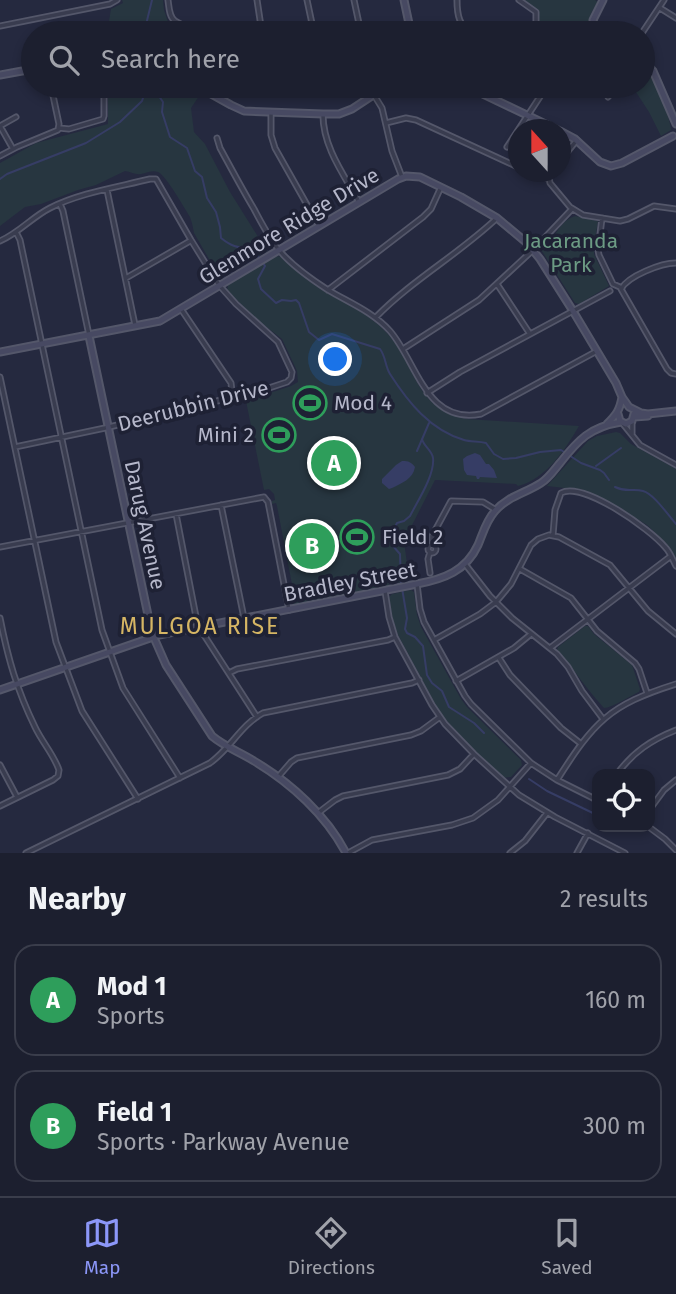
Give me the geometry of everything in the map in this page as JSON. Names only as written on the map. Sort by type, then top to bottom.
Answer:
[{"type":"street","points":[[25,21],[110,4],[117,0]]},
{"type":"street","points":[[168,0],[172,18],[178,21]]},
{"type":"street","points":[[257,0],[260,21]]},
{"type":"street","points":[[307,0],[311,21]]},
{"type":"street","points":[[354,0],[358,21]]},
{"type":"street","points":[[404,0],[408,21]]},
{"type":"street","points":[[457,0],[460,21]]},
{"type":"street","points":[[519,0],[536,12],[536,21]]},
{"type":"street","points":[[593,21],[594,13],[603,0]]},
{"type":"street","points":[[650,21],[664,0]]},
{"type":"street","points":[[659,8],[676,18]]},
{"type":"street","points":[[0,26],[21,22]]},
{"type":"street","points":[[0,75],[21,71]]},
{"type":"street","points":[[571,137],[600,162],[613,166],[674,138],[672,130],[676,125],[655,76]]},
{"type":"street","points":[[53,98],[59,128]]},
{"type":"street","points":[[0,156],[59,128],[69,129],[103,119],[104,98]]},
{"type":"street","points":[[220,98],[242,110],[323,114],[349,111],[369,98]]},
{"type":"street","points":[[376,98],[382,108],[402,177]]},
{"type":"street","points":[[491,98],[536,119]]},
{"type":"street","points":[[507,147],[539,98]]},
{"type":"street","points":[[271,112],[271,135],[275,148],[319,226]]},
{"type":"street","points":[[323,114],[327,144],[359,202]]},
{"type":"street","points":[[13,149],[0,126],[16,117]]},
{"type":"street","points":[[386,123],[406,118],[414,119],[508,162]]},
{"type":"street","points":[[217,138],[220,148],[279,250],[328,290],[376,317],[403,349],[427,393],[441,406],[468,416],[481,414],[597,351]]},
{"type":"street","points":[[571,147],[576,140]]},
{"type":"street","name":"Glenmore Ridge Drive","points":[[0,352],[160,321],[402,177],[416,176],[497,218],[514,230],[533,250],[631,409]]},
{"type":"street","name":"Deerubbin Drive","points":[[0,241],[60,204],[156,179],[219,285],[280,344],[292,374],[289,381],[252,394],[232,392],[228,398],[109,428],[15,447]]},
{"type":"street","points":[[550,182],[572,209],[580,214],[623,220],[656,205],[676,209]]},
{"type":"street","points":[[328,290],[423,217],[441,187]]},
{"type":"street","points":[[107,190],[135,327]]},
{"type":"street","points":[[60,204],[89,336]]},
{"type":"street","points":[[403,349],[461,312],[497,284],[572,209]]},
{"type":"street","points":[[376,317],[497,218]]},
{"type":"street","points":[[602,218],[599,255],[612,284],[622,290],[667,369],[676,374]]},
{"type":"street","points":[[16,233],[20,240],[100,623],[123,688],[180,778]]},
{"type":"street","points":[[126,278],[191,240]]},
{"type":"street","points":[[622,290],[625,283],[659,265],[676,263]]},
{"type":"street","points":[[497,284],[530,334]]},
{"type":"street","points":[[427,393],[460,372],[610,291]]},
{"type":"street","points":[[180,308],[229,379],[233,386],[232,392]]},
{"type":"street","name":"Darug Avenue","points":[[89,336],[148,615],[154,637],[169,671],[215,739],[278,777],[318,813],[347,853]]},
{"type":"street","points":[[0,377],[53,633],[85,717],[138,799]]},
{"type":"street","points":[[622,397],[619,412],[621,422],[640,445],[676,465]]},
{"type":"street","points":[[603,719],[582,691],[571,670],[550,648],[496,602],[465,564],[496,510],[512,497],[539,485],[585,436],[607,424],[624,407],[649,414],[676,413]]},
{"type":"street","points":[[631,409],[632,434]]},
{"type":"street","points":[[607,424],[627,424],[633,419],[676,413]]},
{"type":"street","points":[[553,535],[555,510],[561,493],[579,491],[639,523],[663,544],[676,566]]},
{"type":"street","points":[[0,547],[265,498],[289,610]]},
{"type":"street","points":[[430,573],[428,548],[432,545],[432,536],[451,501],[483,502],[496,510]]},
{"type":"street","points":[[221,505],[244,618]]},
{"type":"street","points":[[176,514],[200,627],[257,717]]},
{"type":"street","points":[[433,640],[496,602],[512,584],[535,540],[553,535],[610,565],[648,611],[676,634]]},
{"type":"street","points":[[550,648],[671,556]]},
{"type":"street","name":"Bradley Street","points":[[0,690],[154,637],[445,578],[465,564]]},
{"type":"street","points":[[520,569],[571,598],[597,631],[635,663],[647,693]]},
{"type":"street","points":[[417,584],[421,615],[471,704],[531,763],[592,798]]},
{"type":"street","points":[[385,591],[395,637],[440,717],[474,754],[519,796],[625,853]]},
{"type":"street","points":[[0,618],[16,684],[36,730],[59,770],[58,776],[53,780],[0,806]]},
{"type":"street","points":[[456,681],[514,648],[531,634]]},
{"type":"street","points":[[229,673],[237,669],[395,637]]},
{"type":"street","points":[[499,657],[509,673],[554,721],[580,743]]},
{"type":"street","points":[[26,853],[210,763],[248,723],[272,710],[419,680]]},
{"type":"street","points":[[557,780],[580,743],[603,719],[619,707],[647,693],[676,684]]},
{"type":"street","points":[[278,777],[297,758],[411,735],[440,717]]},
{"type":"street","points":[[621,769],[636,752],[655,739],[676,730]]},
{"type":"street","points":[[318,813],[343,796],[447,775],[460,769],[474,754]]},
{"type":"street","points":[[347,853],[372,840],[467,820],[493,805],[531,763]]},
{"type":"street","points":[[0,765],[18,797]]},
{"type":"street","points":[[655,802],[676,780]]},
{"type":"street","points":[[510,853],[525,841],[547,813]]},
{"type":"street","points":[[655,832],[676,850]]},
{"type":"street","points":[[577,853],[588,833]]},
{"type":"street","points":[[672,846],[676,841]]},
{"type":"green space","points":[[122,0],[163,0],[168,21],[109,21],[111,9],[123,3]]},
{"type":"green space","points":[[523,0],[598,2],[589,21],[539,21],[539,13]]},
{"type":"green space","points":[[655,84],[671,130],[661,136],[640,98],[655,98]]},
{"type":"green space","points":[[108,98],[198,98],[191,108],[194,132],[205,144],[230,192],[267,251],[227,274],[217,273],[194,233],[190,217],[175,192],[156,171],[139,174],[125,171],[96,185],[25,207],[0,226],[0,163],[36,143],[108,124]]},
{"type":"green space","name":"Jacaranda Park","points":[[575,216],[598,221],[594,254],[609,286],[579,304],[575,303],[540,248],[565,222]]},
{"type":"green space","points":[[276,256],[282,257],[313,284],[379,325],[397,345],[426,395],[449,413],[467,419],[579,426],[568,445],[546,470],[518,486],[435,480],[404,541],[409,579],[407,581],[296,605],[292,603],[291,597],[294,595],[277,506],[276,503],[272,504],[275,500],[274,494],[269,489],[264,490],[246,401],[298,382],[297,371],[282,339],[256,319],[227,290],[228,285]]},
{"type":"green space","points":[[616,432],[631,444],[676,469],[676,559],[667,544],[634,517],[583,490],[547,486],[588,441]]},
{"type":"green space","points":[[411,590],[414,592],[421,627],[461,699],[521,760],[522,765],[511,777],[502,778],[440,713],[398,635],[389,597]]},
{"type":"green space","points":[[585,626],[632,665],[639,692],[604,708],[592,694],[557,650]]},
{"type":"water","points":[[475,453],[489,464],[497,478],[477,479],[476,476],[467,475],[463,459]]},
{"type":"water","points":[[402,461],[412,464],[414,471],[406,480],[389,489],[382,483],[382,479]]},
{"type":"waterway","points":[[147,21],[152,0]]},
{"type":"waterway","points":[[0,179],[86,143],[120,122],[143,98]]},
{"type":"waterway","points":[[160,98],[170,137],[187,148],[195,171],[202,177],[207,198],[216,212],[221,238],[234,246],[250,248],[260,259]]},
{"type":"waterway","points":[[263,263],[265,266],[258,279],[261,289],[276,303],[296,300],[309,332],[319,340],[332,334],[380,349],[390,374],[404,395],[421,414],[441,429],[464,440],[486,443],[494,454],[503,459],[561,450],[581,463],[600,470],[609,480]]},
{"type":"waterway","points":[[417,451],[429,423]]},
{"type":"waterway","points":[[422,439],[432,455],[433,465],[425,488],[410,516],[397,523],[395,527],[399,537],[393,543],[400,554],[407,618],[405,629],[423,646],[427,675],[442,691],[449,707],[484,733]]},
{"type":"waterway","points":[[596,466],[621,448]]},
{"type":"waterway","points":[[615,487],[647,493],[676,524]]},
{"type":"waterway","points":[[529,779],[547,791],[592,813]]},
{"type":"place","name":"Mod 4","points":[[310,403]]},
{"type":"place","name":"Mini 2","points":[[279,435]]},
{"type":"place","name":"Mod 1","points":[[334,463]]},
{"type":"place","name":"Field 2","points":[[357,537]]},
{"type":"place","name":"Field 1","points":[[312,546]]},
{"type":"district","name":"MULGOA RISE","points":[[200,626]]}]
